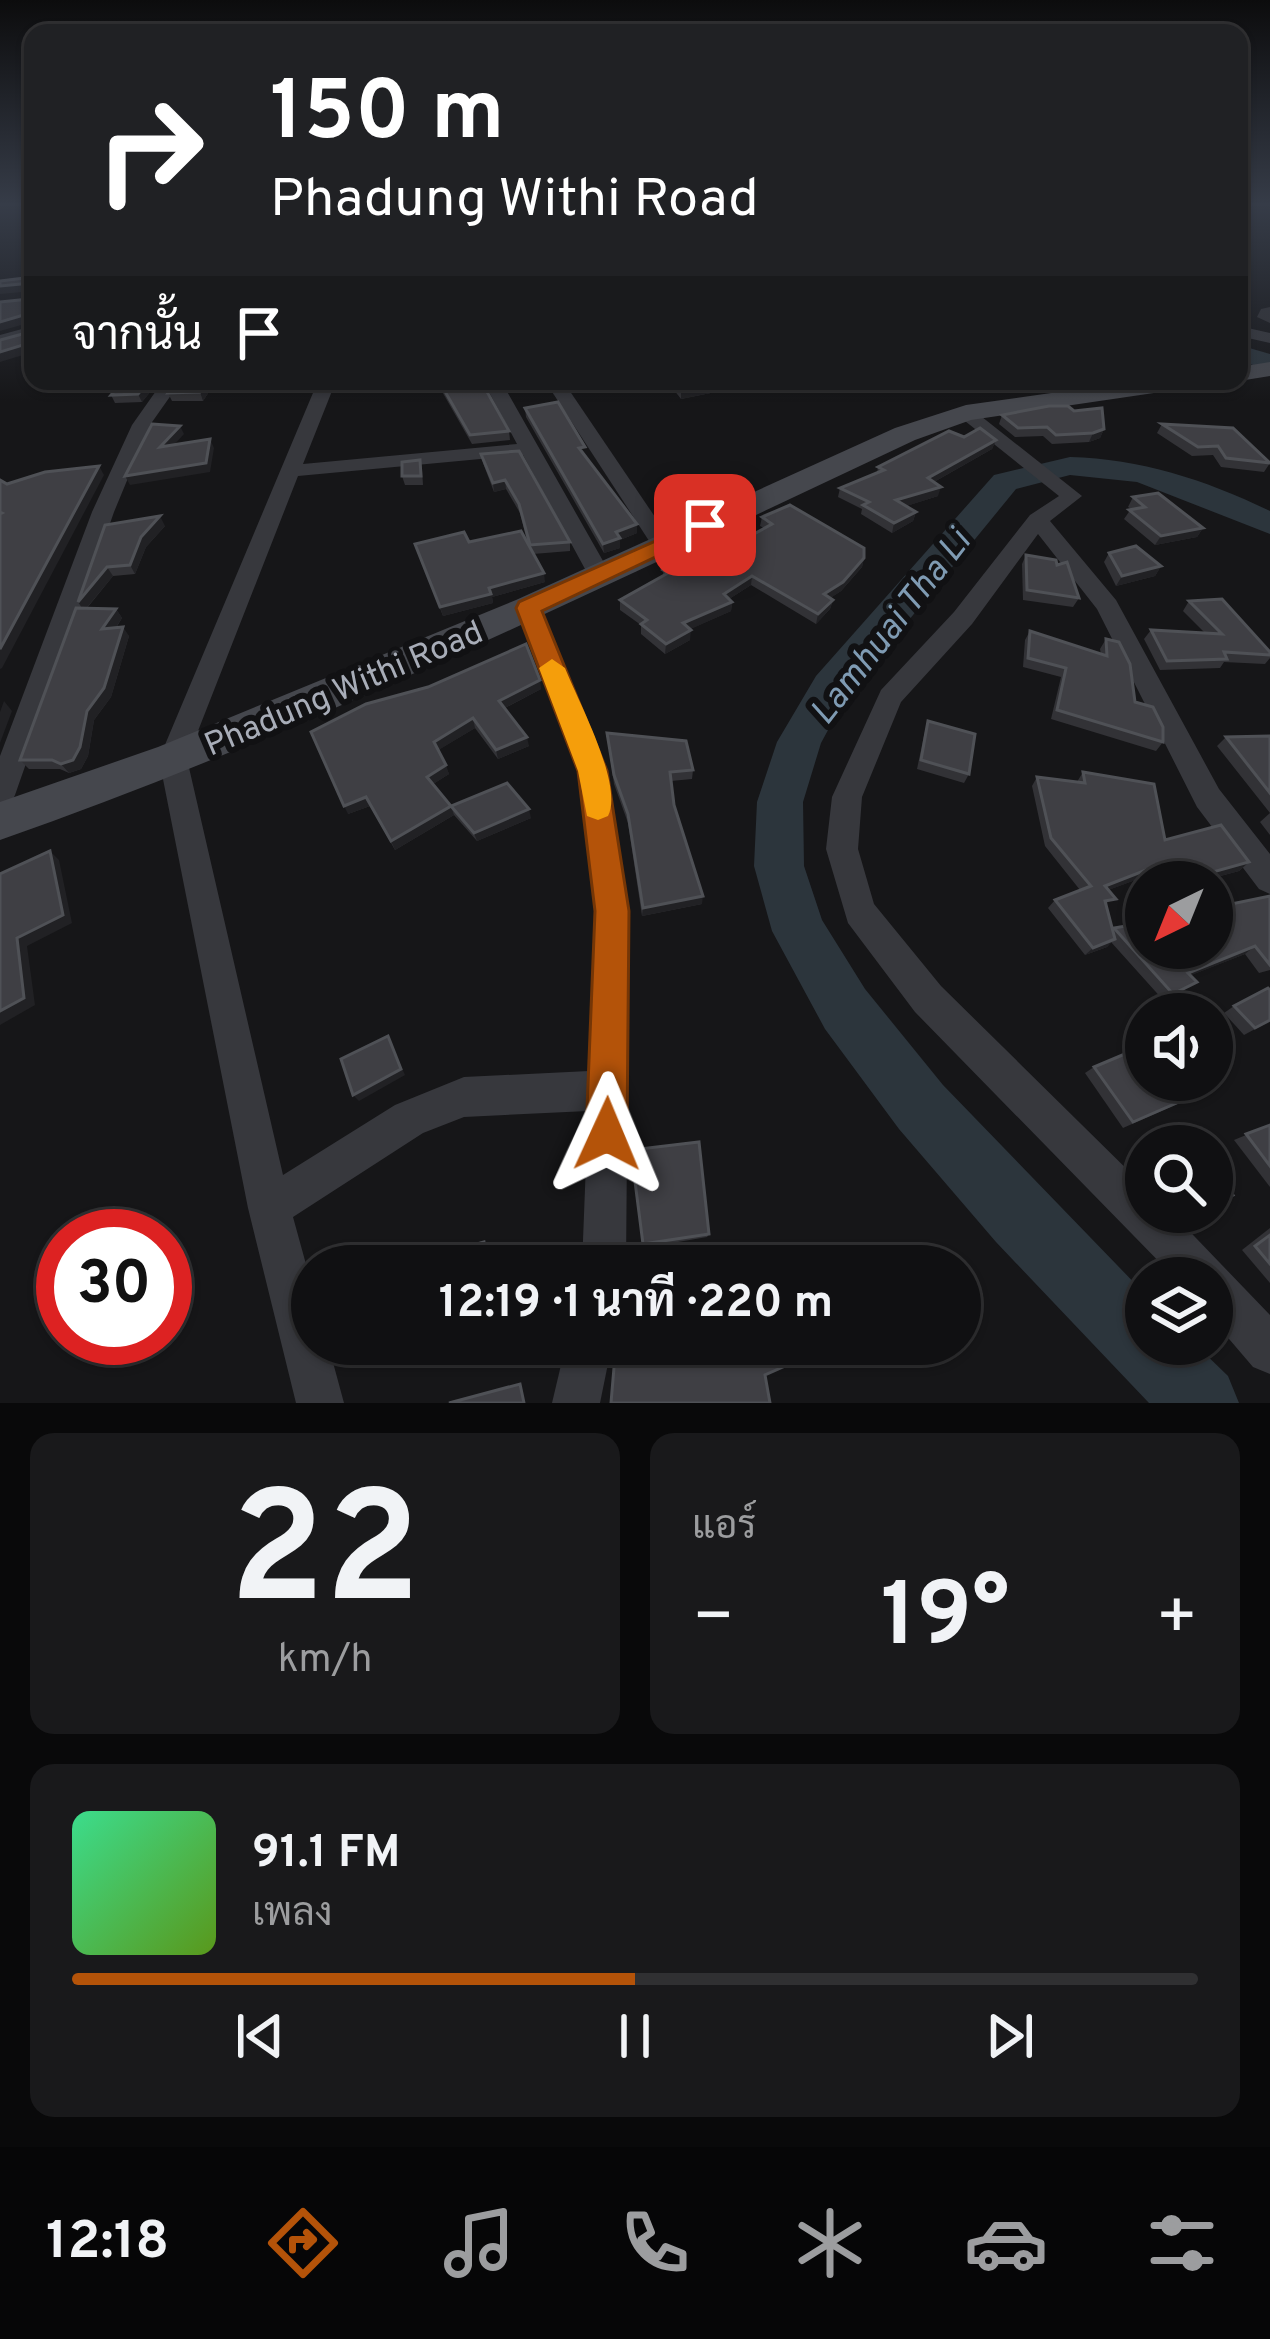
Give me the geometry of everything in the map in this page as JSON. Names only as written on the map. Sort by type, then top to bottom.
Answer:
[{"type":"main road","name":"Phadung Withi Road","points":[[172,760],[528,608],[871,448],[973,419],[1137,390]]},
{"type":"main road","points":[[0,821],[172,760]]},
{"type":"main road","points":[[0,848],[172,760]]},
{"type":"street","points":[[0,795],[103,512],[141,425],[166,390]]},
{"type":"street","points":[[320,1403],[269,1208],[172,760],[323,390]]},
{"type":"street","points":[[497,390],[599,575]]},
{"type":"street","points":[[560,390],[663,545]]},
{"type":"street","points":[[973,419],[1072,496],[1038,520],[963,618],[890,697],[847,797],[842,849],[860,912],[928,999],[1184,1257]]},
{"type":"street","points":[[290,472],[529,449]]},
{"type":"street","points":[[1038,520],[1107,606],[1208,798],[1270,879]]},
{"type":"street","points":[[528,608],[592,771],[612,911],[604,1245]]},
{"type":"street","points":[[269,1208],[409,1120],[464,1097],[608,1090]]},
{"type":"street","points":[[1233,1309],[1270,1350]]},
{"type":"street","points":[[576,1403],[584,1365]]},
{"type":"building","points":[[24,278],[24,284],[0,286],[0,281]]},
{"type":"building","points":[[24,300],[24,315],[0,322],[0,302]]},
{"type":"building","points":[[24,334],[24,345],[0,352],[0,340]]},
{"type":"building","points":[[115,390],[141,390],[138,394],[111,395]]},
{"type":"building","points":[[444,390],[486,390],[509,431],[470,435]]},
{"type":"building","points":[[558,402],[585,447],[579,448],[637,524],[616,532],[620,538],[603,544],[525,408]]},
{"type":"building","points":[[1068,406],[1074,411],[1102,408],[1104,429],[1056,435],[1047,427],[1018,428],[1002,415]]},
{"type":"building","points":[[152,424],[180,426],[160,447],[210,439],[206,463],[125,476]]},
{"type":"building","points":[[1162,424],[1233,428],[1270,463],[1226,458],[1218,446],[1198,447]]},
{"type":"building","points":[[980,428],[996,440],[928,478],[941,487],[896,500],[916,512],[894,523],[863,505],[869,502],[840,488],[884,470],[878,467],[949,431],[964,437]]},
{"type":"building","points":[[519,451],[570,542],[530,545],[519,504],[505,480],[493,483],[481,454]]},
{"type":"building","points":[[420,460],[421,476],[402,476],[402,462]]},
{"type":"building","points":[[99,466],[0,649],[0,480],[7,484],[45,472]]},
{"type":"building","points":[[1158,493],[1203,528],[1161,536],[1129,510],[1145,507],[1133,497]]},
{"type":"building","points":[[790,505],[864,548],[864,558],[843,582],[824,594],[833,600],[818,614],[752,576],[724,594],[732,602],[683,623],[691,630],[666,644],[641,624],[647,620],[620,600],[694,552],[705,561],[772,524],[762,517]]},
{"type":"building","points":[[160,516],[141,537],[130,565],[107,567],[78,602],[105,525]]},
{"type":"building","points":[[521,531],[544,573],[440,607],[415,544],[464,532],[469,542]]},
{"type":"building","points":[[1136,546],[1161,566],[1122,576],[1109,553]]},
{"type":"building","points":[[1026,555],[1056,560],[1057,565],[1067,562],[1079,598],[1027,590]]},
{"type":"building","points":[[1222,599],[1270,655],[1224,652],[1227,659],[1167,661],[1151,630],[1222,634],[1189,601]]},
{"type":"building","points":[[76,608],[116,609],[102,629],[123,627],[104,688],[87,711],[73,760],[61,764],[20,760]]},
{"type":"building","points":[[1030,631],[1107,656],[1106,639],[1119,642],[1130,664],[1135,702],[1153,707],[1163,727],[1163,742],[1057,710],[1066,668],[1028,658]]},
{"type":"building","points":[[526,644],[540,680],[499,701],[527,737],[496,750],[473,718],[434,742],[446,765],[427,777],[451,806],[391,841],[366,797],[344,806],[311,732],[366,704],[428,687]]},
{"type":"building","points":[[928,721],[975,734],[969,774],[921,760]]},
{"type":"building","points":[[607,733],[686,741],[693,770],[670,772],[674,805],[703,896],[643,908],[628,814],[614,775]]},
{"type":"building","points":[[1270,736],[1270,793],[1226,737]]},
{"type":"building","points":[[1083,772],[1154,784],[1165,840],[1221,825],[1249,862],[1233,866],[1233,861],[1125,861],[1125,878],[1105,886],[1116,899],[1105,901],[1115,939],[1093,948],[1055,900],[1091,886],[1051,838],[1037,777],[1085,783]]},
{"type":"building","points":[[507,783],[529,809],[474,833],[451,806]]},
{"type":"building","points":[[50,851],[63,915],[17,938],[24,998],[0,1011],[0,874]]},
{"type":"building","points":[[1270,896],[1270,965],[1255,946],[1233,955],[1233,904]]},
{"type":"building","points":[[1151,969],[1198,969],[1188,973],[1197,982],[1172,993]]},
{"type":"building","points":[[1268,988],[1270,1020],[1255,1028],[1234,1006]]},
{"type":"building","points":[[388,1036],[401,1069],[353,1095],[341,1059]]},
{"type":"building","points":[[1125,1054],[1125,1101],[1181,1101],[1133,1122],[1094,1067]]},
{"type":"building","points":[[1270,1125],[1270,1166],[1246,1134]]},
{"type":"building","points":[[699,1142],[709,1234],[643,1244],[631,1150]]},
{"type":"building","points":[[1270,1235],[1270,1264],[1255,1246]]},
{"type":"building","points":[[614,1365],[788,1365],[765,1375],[770,1403],[611,1403]]},
{"type":"building","points":[[520,1384],[524,1403],[449,1403]]},
{"type":"waterway","name":"Lamhuai Tha Li","points":[[1248,356],[1270,362]]},
{"type":"waterway","name":"Lamhuai Tha Li","points":[[1201,1403],[1020,1218],[921,1107],[845,1009],[799,931],[779,866],[780,802],[799,742],[831,687],[1005,482],[1036,470],[1105,467],[1175,483],[1270,524]]},
{"type":"slow traffic","points":[[552,668],[592,771],[598,807]]},
{"type":"route","points":[[607,1134],[612,911],[592,771],[528,608],[705,525]]}]
